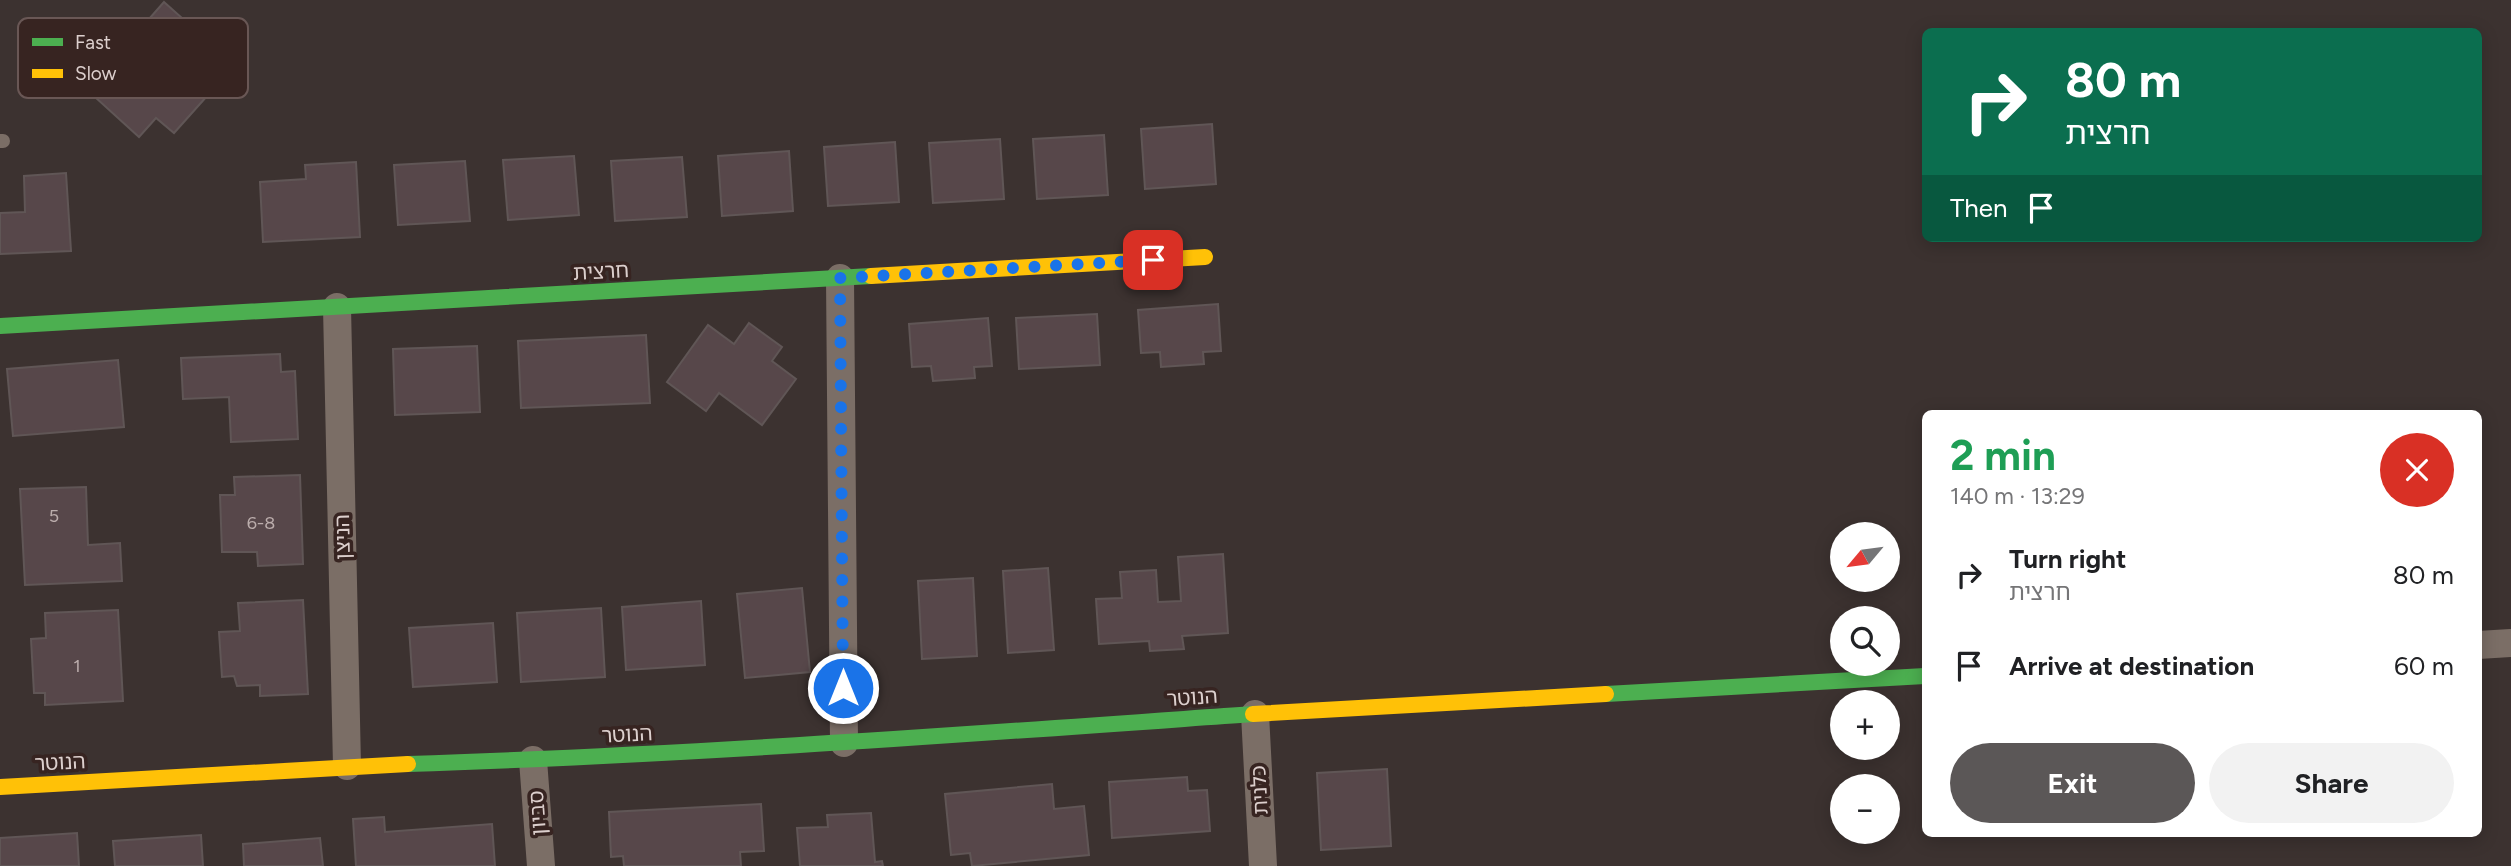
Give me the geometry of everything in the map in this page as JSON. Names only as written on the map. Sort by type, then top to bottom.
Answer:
[{"type":"street","name":"חרצית","points":[[0,326],[1205,257]]},
{"type":"street","points":[[840,278],[844,743]]},
{"type":"street","name":"הניצן","points":[[337,307],[347,766]]},
{"type":"street","points":[[2482,645],[2511,643]]},
{"type":"street","name":"הנוטר","points":[[0,787],[347,766],[533,760],[844,743],[1255,714],[1922,676]]},
{"type":"street","name":"כלנית","points":[[1255,714],[1263,866]]},
{"type":"street","name":"סביון","points":[[533,760],[541,866]]},
{"type":"building","points":[[164,2],[182,18],[150,18]]},
{"type":"building","points":[[96,98],[205,98],[174,133],[156,118],[139,137]]},
{"type":"building","points":[[1212,124],[1216,184],[1145,189],[1141,129]]},
{"type":"building","points":[[1104,135],[1108,195],[1037,199],[1033,139]]},
{"type":"building","points":[[1000,139],[1004,199],[933,203],[929,143]]},
{"type":"building","points":[[895,142],[899,202],[828,206],[824,147]]},
{"type":"building","points":[[789,151],[793,211],[722,216],[718,156]]},
{"type":"building","points":[[574,156],[579,215],[508,220],[503,160]]},
{"type":"building","points":[[682,157],[687,217],[615,221],[611,161]]},
{"type":"building","points":[[465,161],[470,221],[398,225],[394,165]]},
{"type":"building","points":[[356,162],[360,237],[263,242],[260,182],[306,179],[305,165]]},
{"type":"building","points":[[66,173],[71,251],[0,254],[0,213],[25,212],[24,176]]},
{"type":"building","points":[[1218,304],[1221,351],[1203,352],[1204,364],[1161,367],[1160,352],[1141,353],[1138,310]]},
{"type":"building","points":[[1097,314],[1100,365],[1019,369],[1016,318]]},
{"type":"building","points":[[988,318],[992,366],[974,367],[975,378],[933,381],[931,366],[912,367],[909,324]]},
{"type":"building","points":[[749,323],[782,347],[772,361],[796,379],[762,425],[719,393],[706,411],[667,382],[708,325],[734,344]]},
{"type":"building","points":[[646,335],[650,403],[521,408],[518,341]]},
{"type":"building","points":[[477,346],[480,412],[395,415],[393,349]]},
{"type":"building","points":[[280,354],[281,372],[295,371],[298,439],[231,442],[229,397],[183,399],[181,358]]},
{"type":"building","points":[[118,360],[124,427],[13,436],[7,369]]},
{"type":"building","points":[[300,475],[303,564],[258,566],[257,552],[222,552],[220,495],[235,495],[234,477]]},
{"type":"building","points":[[86,487],[88,545],[120,543],[122,581],[25,585],[20,489]]},
{"type":"building","points":[[1223,554],[1228,633],[1182,636],[1184,649],[1150,651],[1149,641],[1099,644],[1096,599],[1122,598],[1120,572],[1156,570],[1158,602],[1181,601],[1178,557]]},
{"type":"building","points":[[1048,568],[1054,650],[1008,653],[1003,571]]},
{"type":"building","points":[[973,578],[977,656],[922,659],[918,581]]},
{"type":"building","points":[[802,588],[810,672],[745,678],[737,594]]},
{"type":"building","points":[[303,600],[308,694],[260,696],[260,685],[237,686],[234,676],[222,677],[219,632],[240,631],[238,603]]},
{"type":"building","points":[[701,601],[705,665],[626,670],[622,607]]},
{"type":"building","points":[[601,608],[605,677],[521,682],[517,613]]},
{"type":"building","points":[[118,610],[123,701],[45,705],[45,693],[34,693],[31,639],[46,638],[45,613]]},
{"type":"building","points":[[493,623],[497,682],[413,687],[409,628]]},
{"type":"building","points":[[1387,769],[1391,846],[1321,850],[1317,773]]},
{"type":"building","points":[[1187,777],[1188,791],[1207,790],[1210,831],[1112,838],[1109,782]]},
{"type":"building","points":[[1052,784],[1054,809],[1084,806],[1089,855],[972,866],[970,853],[951,855],[945,794]]},
{"type":"building","points":[[761,804],[764,851],[740,852],[741,866],[624,866],[623,856],[611,857],[609,812]]},
{"type":"building","points":[[871,813],[875,862],[882,861],[883,866],[800,866],[797,828],[828,827],[827,815]]},
{"type":"building","points":[[384,817],[385,832],[492,824],[495,866],[356,866],[353,819]]},
{"type":"building","points":[[77,833],[79,866],[0,866],[0,838]]},
{"type":"building","points":[[201,835],[203,866],[115,866],[113,841]]},
{"type":"building","points":[[320,838],[323,866],[244,866],[243,844]]},
{"type":"traffic: fast","points":[[0,326],[871,276]]},
{"type":"traffic: fast","points":[[1606,694],[1922,676]]},
{"type":"traffic: fast","points":[[408,764],[725,749],[1253,714]]},
{"type":"traffic: slow","points":[[871,276],[1205,257]]},
{"type":"traffic: slow","points":[[1253,714],[1606,694]]},
{"type":"traffic: slow","points":[[0,787],[408,764]]},
{"type":"route","points":[[843,688],[840,278],[1153,260]]}]
